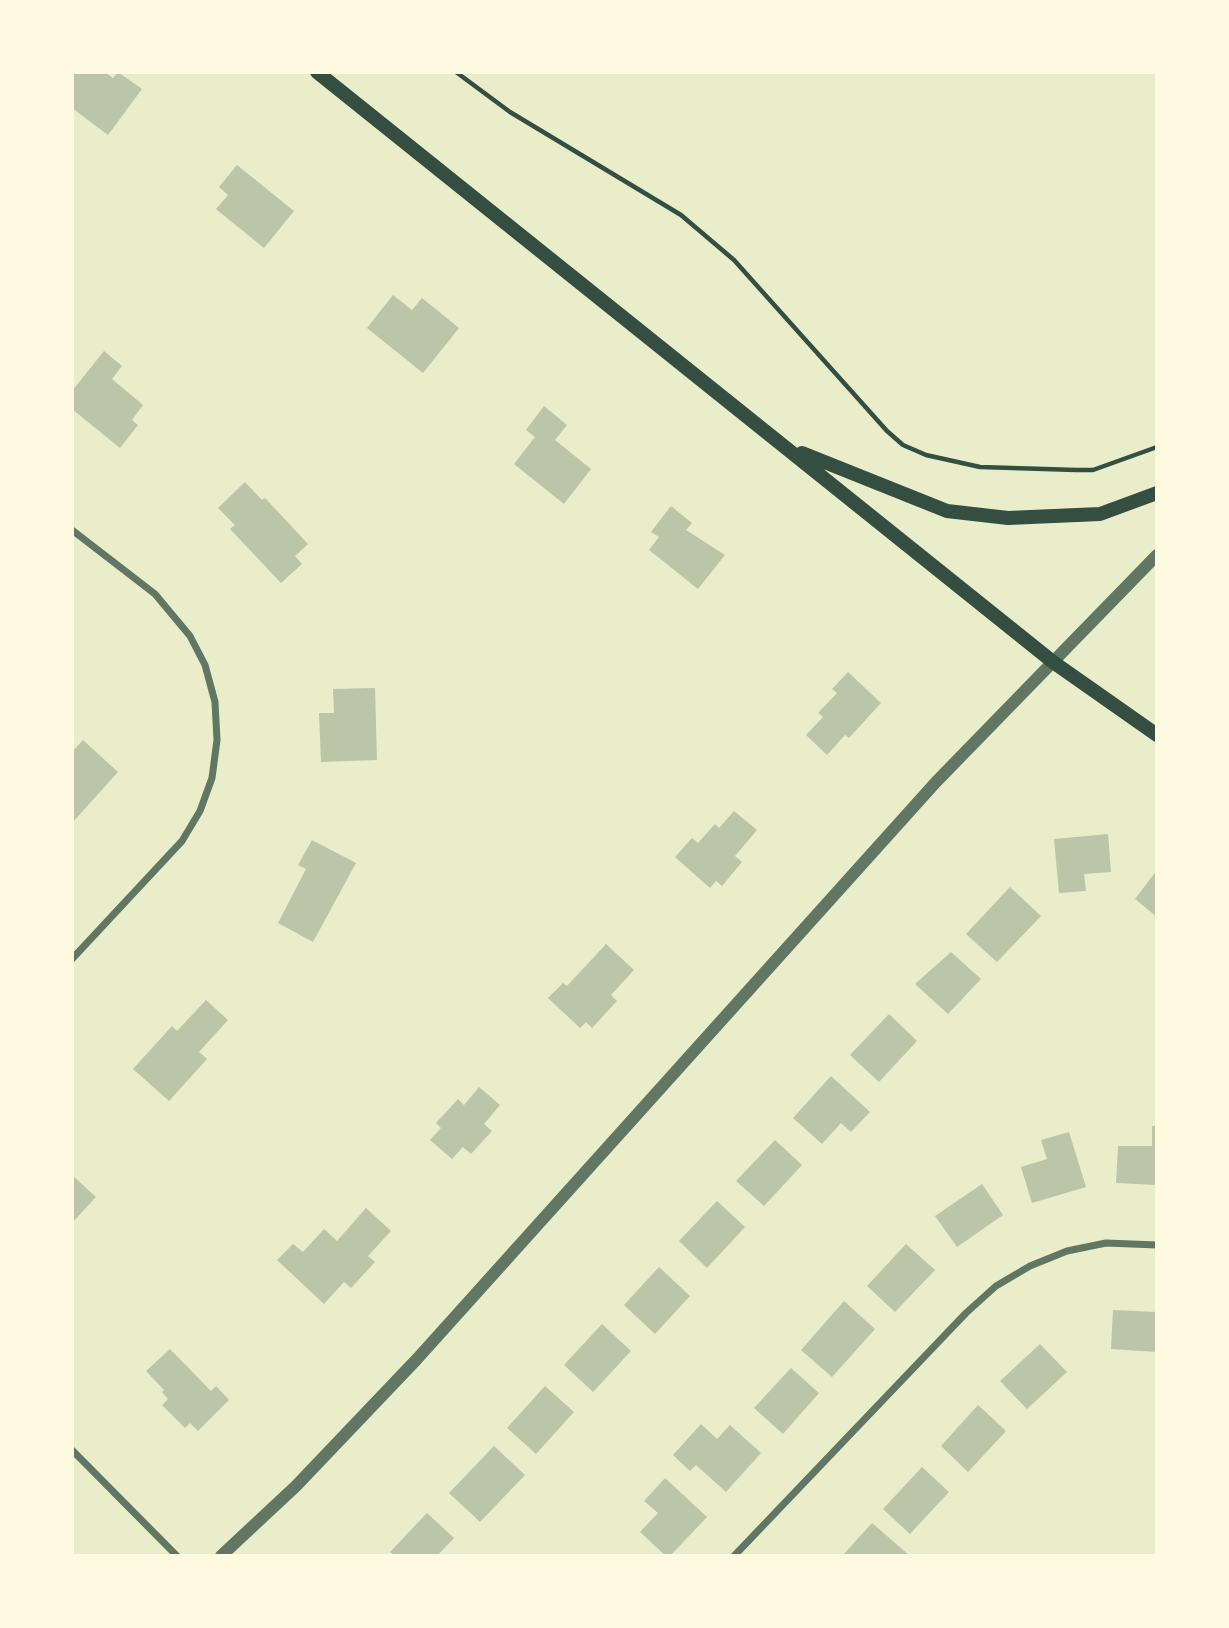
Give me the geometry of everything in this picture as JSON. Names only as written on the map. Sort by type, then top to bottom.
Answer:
[{"type":"main road","points":[[317,72],[1053,662],[1157,735]]},
{"type":"main road","points":[[788,447],[947,510],[959,512],[1008,518],[1100,514],[1157,493]]},
{"type":"street","points":[[72,530],[155,594],[190,636],[205,665],[215,702],[218,740],[212,778],[200,811],[182,841],[72,959]]},
{"type":"street","points":[[221,1556],[296,1486],[417,1359],[927,793],[1157,555]]},
{"type":"street","points":[[734,1556],[966,1313],[996,1286],[1030,1266],[1067,1251],[1106,1244],[1157,1245]]},
{"type":"street","points":[[72,1450],[177,1556]]},
{"type":"path","points":[[456,72],[510,112],[681,215],[734,260],[887,431],[903,445],[926,456],[980,467],[1093,470],[1157,447]]},
{"type":"building","points":[[72,72],[105,72],[113,78],[118,72],[142,89],[108,135],[72,108]]},
{"type":"building","points":[[237,165],[294,211],[264,248],[216,209],[228,195],[219,187]]},
{"type":"building","points":[[393,295],[412,310],[422,298],[459,328],[423,373],[367,328]]},
{"type":"building","points":[[104,351],[122,366],[112,379],[143,405],[132,420],[138,425],[120,448],[72,409],[72,391]]},
{"type":"building","points":[[544,406],[567,425],[555,440],[591,469],[564,504],[514,464],[535,437],[526,430]]},
{"type":"building","points":[[245,482],[262,500],[265,498],[308,544],[295,556],[302,564],[281,583],[230,529],[235,525],[218,508]]},
{"type":"building","points":[[671,506],[692,523],[686,530],[725,555],[698,589],[649,550],[659,537],[651,532]]},
{"type":"building","points":[[848,672],[881,703],[849,738],[845,735],[827,755],[806,735],[823,717],[818,713],[837,693],[832,689]]},
{"type":"building","points":[[375,688],[377,760],[321,762],[319,713],[334,713],[333,689]]},
{"type":"building","points":[[83,740],[118,772],[72,823],[72,752]]},
{"type":"building","points":[[734,811],[757,830],[735,856],[742,862],[722,886],[716,881],[710,888],[675,857],[692,838],[698,843],[715,824],[719,828]]},
{"type":"building","points":[[1108,834],[1111,872],[1084,874],[1086,891],[1059,893],[1054,839]]},
{"type":"building","points":[[312,840],[356,863],[313,942],[278,923],[306,869],[298,865]]},
{"type":"building","points":[[1157,870],[1157,917],[1135,899]]},
{"type":"building","points":[[1010,887],[1041,916],[997,962],[966,934]]},
{"type":"building","points":[[606,944],[634,970],[611,995],[617,1001],[592,1028],[586,1022],[580,1028],[548,998],[563,983],[567,986]]},
{"type":"building","points":[[951,952],[981,979],[948,1014],[915,984]]},
{"type":"building","points":[[206,1000],[228,1020],[199,1052],[207,1059],[169,1101],[133,1069],[172,1026],[177,1031]]},
{"type":"building","points":[[889,1014],[917,1041],[879,1082],[850,1055]]},
{"type":"building","points":[[831,1076],[870,1112],[851,1132],[841,1123],[822,1144],[793,1118]]},
{"type":"building","points":[[479,1087],[500,1105],[484,1124],[492,1131],[471,1154],[463,1147],[452,1159],[430,1140],[441,1128],[436,1123],[458,1099],[464,1105]]},
{"type":"building","points":[[1152,1126],[1157,1126],[1157,1185],[1116,1183],[1118,1146],[1152,1146]]},
{"type":"building","points":[[1069,1132],[1086,1187],[1032,1203],[1021,1167],[1047,1159],[1041,1140]]},
{"type":"building","points":[[775,1140],[802,1165],[764,1206],[736,1181]]},
{"type":"building","points":[[72,1175],[96,1197],[72,1223]]},
{"type":"building","points":[[982,1184],[1003,1215],[957,1247],[935,1216]]},
{"type":"building","points":[[717,1201],[745,1227],[707,1268],[679,1241]]},
{"type":"building","points":[[366,1208],[391,1231],[368,1256],[375,1262],[351,1288],[344,1282],[324,1304],[277,1260],[293,1244],[303,1252],[324,1229],[337,1241]]},
{"type":"building","points":[[906,1244],[935,1270],[895,1312],[867,1286]]},
{"type":"building","points":[[659,1267],[690,1296],[655,1334],[624,1305]]},
{"type":"building","points":[[844,1301],[875,1329],[832,1377],[801,1350]]},
{"type":"building","points":[[1113,1310],[1157,1312],[1157,1352],[1111,1349]]},
{"type":"building","points":[[602,1324],[631,1351],[593,1392],[564,1365]]},
{"type":"building","points":[[1040,1344],[1067,1372],[1027,1409],[1000,1381]]},
{"type":"building","points":[[170,1349],[211,1391],[216,1386],[229,1400],[198,1431],[190,1423],[185,1428],[162,1405],[168,1399],[162,1392],[164,1390],[146,1371]]},
{"type":"building","points":[[791,1368],[819,1393],[783,1434],[754,1408]]},
{"type":"building","points":[[545,1386],[574,1412],[536,1454],[507,1428]]},
{"type":"building","points":[[978,1405],[1006,1431],[968,1472],[941,1446]]},
{"type":"building","points":[[701,1424],[717,1439],[730,1425],[761,1453],[726,1492],[696,1465],[690,1471],[673,1455]]},
{"type":"building","points":[[494,1446],[525,1475],[480,1522],[449,1493]]},
{"type":"building","points":[[922,1467],[949,1492],[910,1534],[883,1509]]},
{"type":"building","points":[[665,1478],[707,1517],[670,1556],[666,1556],[640,1532],[658,1513],[644,1501]]},
{"type":"building","points":[[427,1513],[454,1538],[437,1556],[395,1556],[390,1552]]},
{"type":"building","points":[[872,1523],[910,1556],[842,1556]]}]
